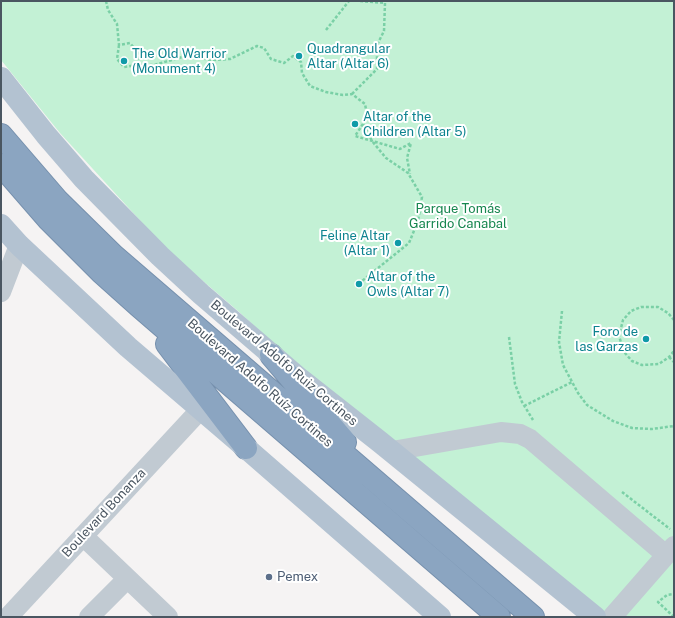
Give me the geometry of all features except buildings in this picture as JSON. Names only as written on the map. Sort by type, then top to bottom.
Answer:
[{"type":"highway","name":"Boulevard Adolfo Ruíz Cortines","points":[[1,135],[57,200],[113,255],[393,498],[533,617]]},
{"type":"highway","name":"Boulevard Adolfo Ruíz Cortines","points":[[1,165],[49,220],[101,272],[138,306],[499,617]]},
{"type":"highway","points":[[138,306],[246,448]]},
{"type":"highway","points":[[271,355],[393,498]]},
{"type":"main road","name":"Boulevard Adolfo Ruiz Cortines","points":[[1,78],[46,135],[84,179],[160,256],[271,355],[392,451],[595,617]]},
{"type":"main road","points":[[1,226],[18,245],[128,347],[440,617]]},
{"type":"street","points":[[1,292],[18,245]]},
{"type":"street","name":"Boulevard Bonanza","points":[[8,617],[200,410]]},
{"type":"street","points":[[392,451],[502,432],[520,434],[530,439],[670,551],[612,617]]},
{"type":"street","points":[[82,536],[168,617]]},
{"type":"street","points":[[89,617],[127,579]]},
{"type":"path","points":[[106,1],[108,10],[117,24],[119,45],[117,59],[124,67],[154,65],[186,56],[212,60],[230,59],[257,46],[264,48],[271,60],[284,63],[293,56],[301,62],[302,73],[310,86],[326,92],[343,95],[352,94],[377,70],[377,45],[384,31],[385,3],[359,1]]},
{"type":"path","points":[[326,30],[349,1]]},
{"type":"path","points":[[119,45],[130,43],[139,54],[138,65]]},
{"type":"path","points":[[352,94],[365,104],[367,115],[355,136],[400,149],[411,143],[407,158],[410,177]]},
{"type":"path","points":[[362,281],[409,243],[418,221],[422,197],[408,173],[386,158],[372,141],[363,124]]},
{"type":"path","points":[[674,320],[668,313],[658,307],[641,307],[627,315],[619,330],[621,348],[632,361],[642,365],[654,365],[669,358],[674,351]]},
{"type":"path","points":[[562,311],[559,342],[563,365],[587,405],[613,421],[632,428],[642,429],[674,426]]},
{"type":"path","points":[[509,337],[515,384],[524,406],[536,424]]},
{"type":"path","points":[[669,358],[674,362]]},
{"type":"path","points":[[524,406],[572,382]]},
{"type":"path","points":[[617,488],[674,532]]},
{"type":"path","points":[[674,594],[667,595],[658,602],[674,617]]},
{"type":"green space","name":"Parque Tomás Garrido Canabal","points":[[1,1],[674,1],[674,617],[607,617],[380,442],[238,311],[168,251],[60,133],[1,60]]},
{"type":"place","name":"Quadrangular Altar (Altar 6)","points":[[299,56]]},
{"type":"place","name":"The Old Warrior (Monument 4)","points":[[124,61]]},
{"type":"place","name":"Altar of the Children (Altar 5)","points":[[355,124]]},
{"type":"place","name":"Feline Altar (Altar 1)","points":[[398,243]]},
{"type":"place","name":"Altar of the Owls (Altar 7)","points":[[359,284]]},
{"type":"place","name":"Foro de las Garzas","points":[[646,339]]},
{"type":"place","name":"Pemex","points":[[269,577]]}]
